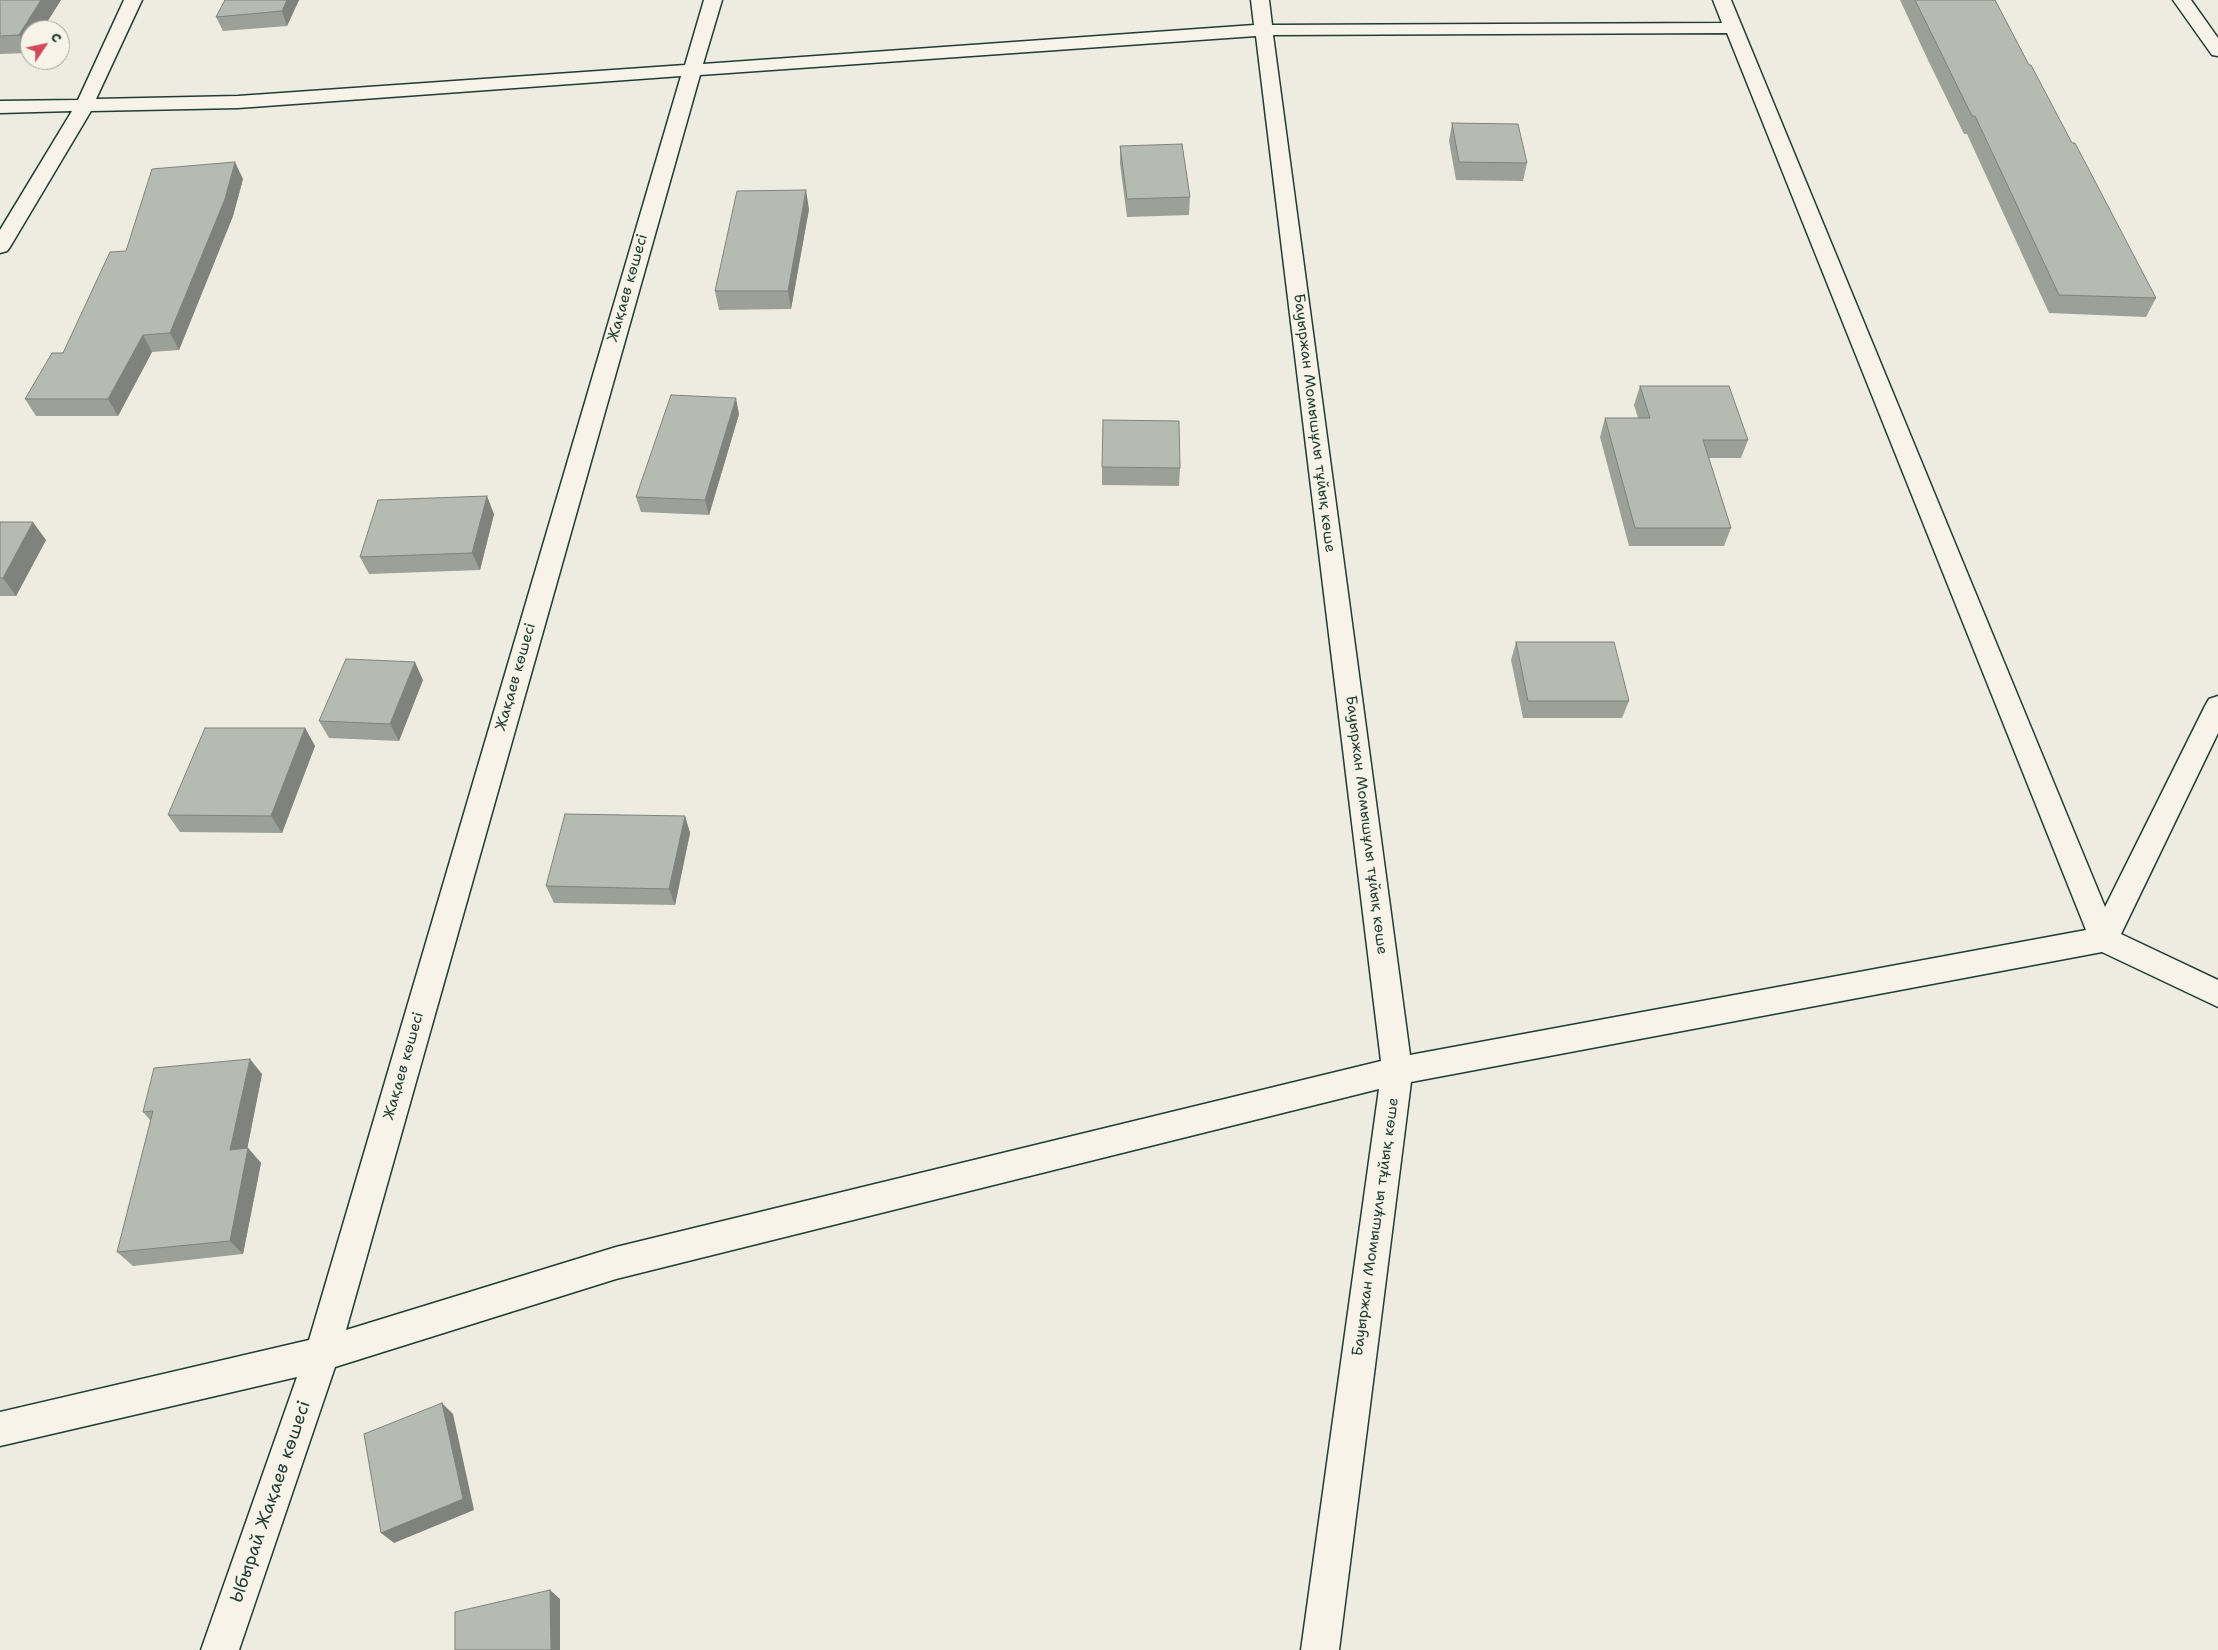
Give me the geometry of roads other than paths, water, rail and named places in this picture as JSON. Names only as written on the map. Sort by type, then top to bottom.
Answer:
[{"type":"street","points":[[0,247],[84,106],[133,0]]},
{"type":"street","name":"Жақаев көшесі","points":[[322,1354],[613,340],[713,0]]},
{"type":"street","name":"Бауыржан Момышұлы тұйық көше","points":[[1260,0],[1397,1071],[1320,1650]]},
{"type":"street","points":[[1722,0],[2104,940]]},
{"type":"street","points":[[2182,0],[2218,51]]},
{"type":"street","points":[[0,107],[238,102],[1264,30],[1733,28]]},
{"type":"street","points":[[2104,940],[2218,706]]},
{"type":"street","points":[[0,1430],[322,1354],[616,1263],[1397,1071],[2104,940],[2218,994]]},
{"type":"street","name":"Ыбырай Жақаев көшесі","points":[[220,1650],[322,1354]]}]
